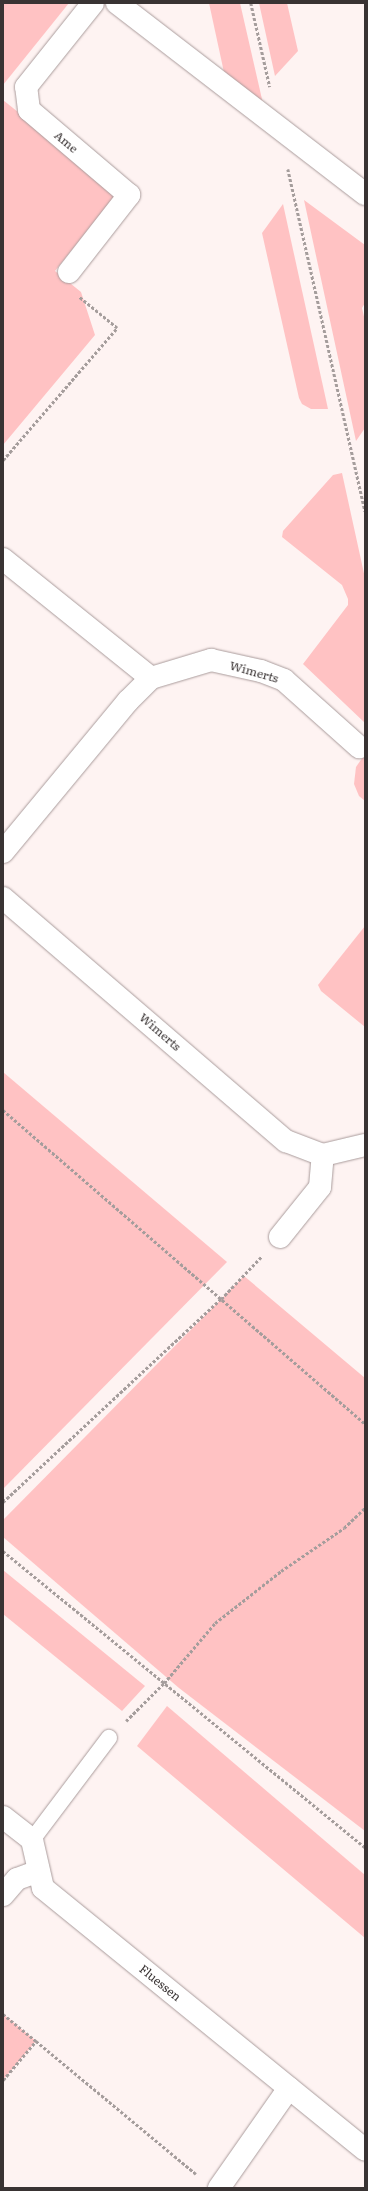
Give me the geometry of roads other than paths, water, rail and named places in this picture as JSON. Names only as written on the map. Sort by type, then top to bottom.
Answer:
[{"type":"street","name":"Ame","points":[[69,272],[129,195],[29,110],[26,87],[93,3]]},
{"type":"street","points":[[117,3],[278,124],[365,194]]},
{"type":"street","points":[[3,560],[151,678]]},
{"type":"street","name":"Wimerts","points":[[3,852],[128,701],[151,678],[211,660],[261,671],[284,680],[359,747]]},
{"type":"street","name":"Wimerts","points":[[3,898],[286,1141],[323,1155]]},
{"type":"street","points":[[280,1237],[320,1187],[323,1155],[365,1145]]},
{"type":"street","points":[[3,1817],[32,1840]]},
{"type":"street","name":"Fluessen","points":[[32,1840],[43,1888],[365,2150]]},
{"type":"street","points":[[3,1895],[17,1879],[39,1872]]},
{"type":"street","points":[[210,2183],[289,2088]]},
{"type":"lane","points":[[32,1840],[110,1738]]}]
